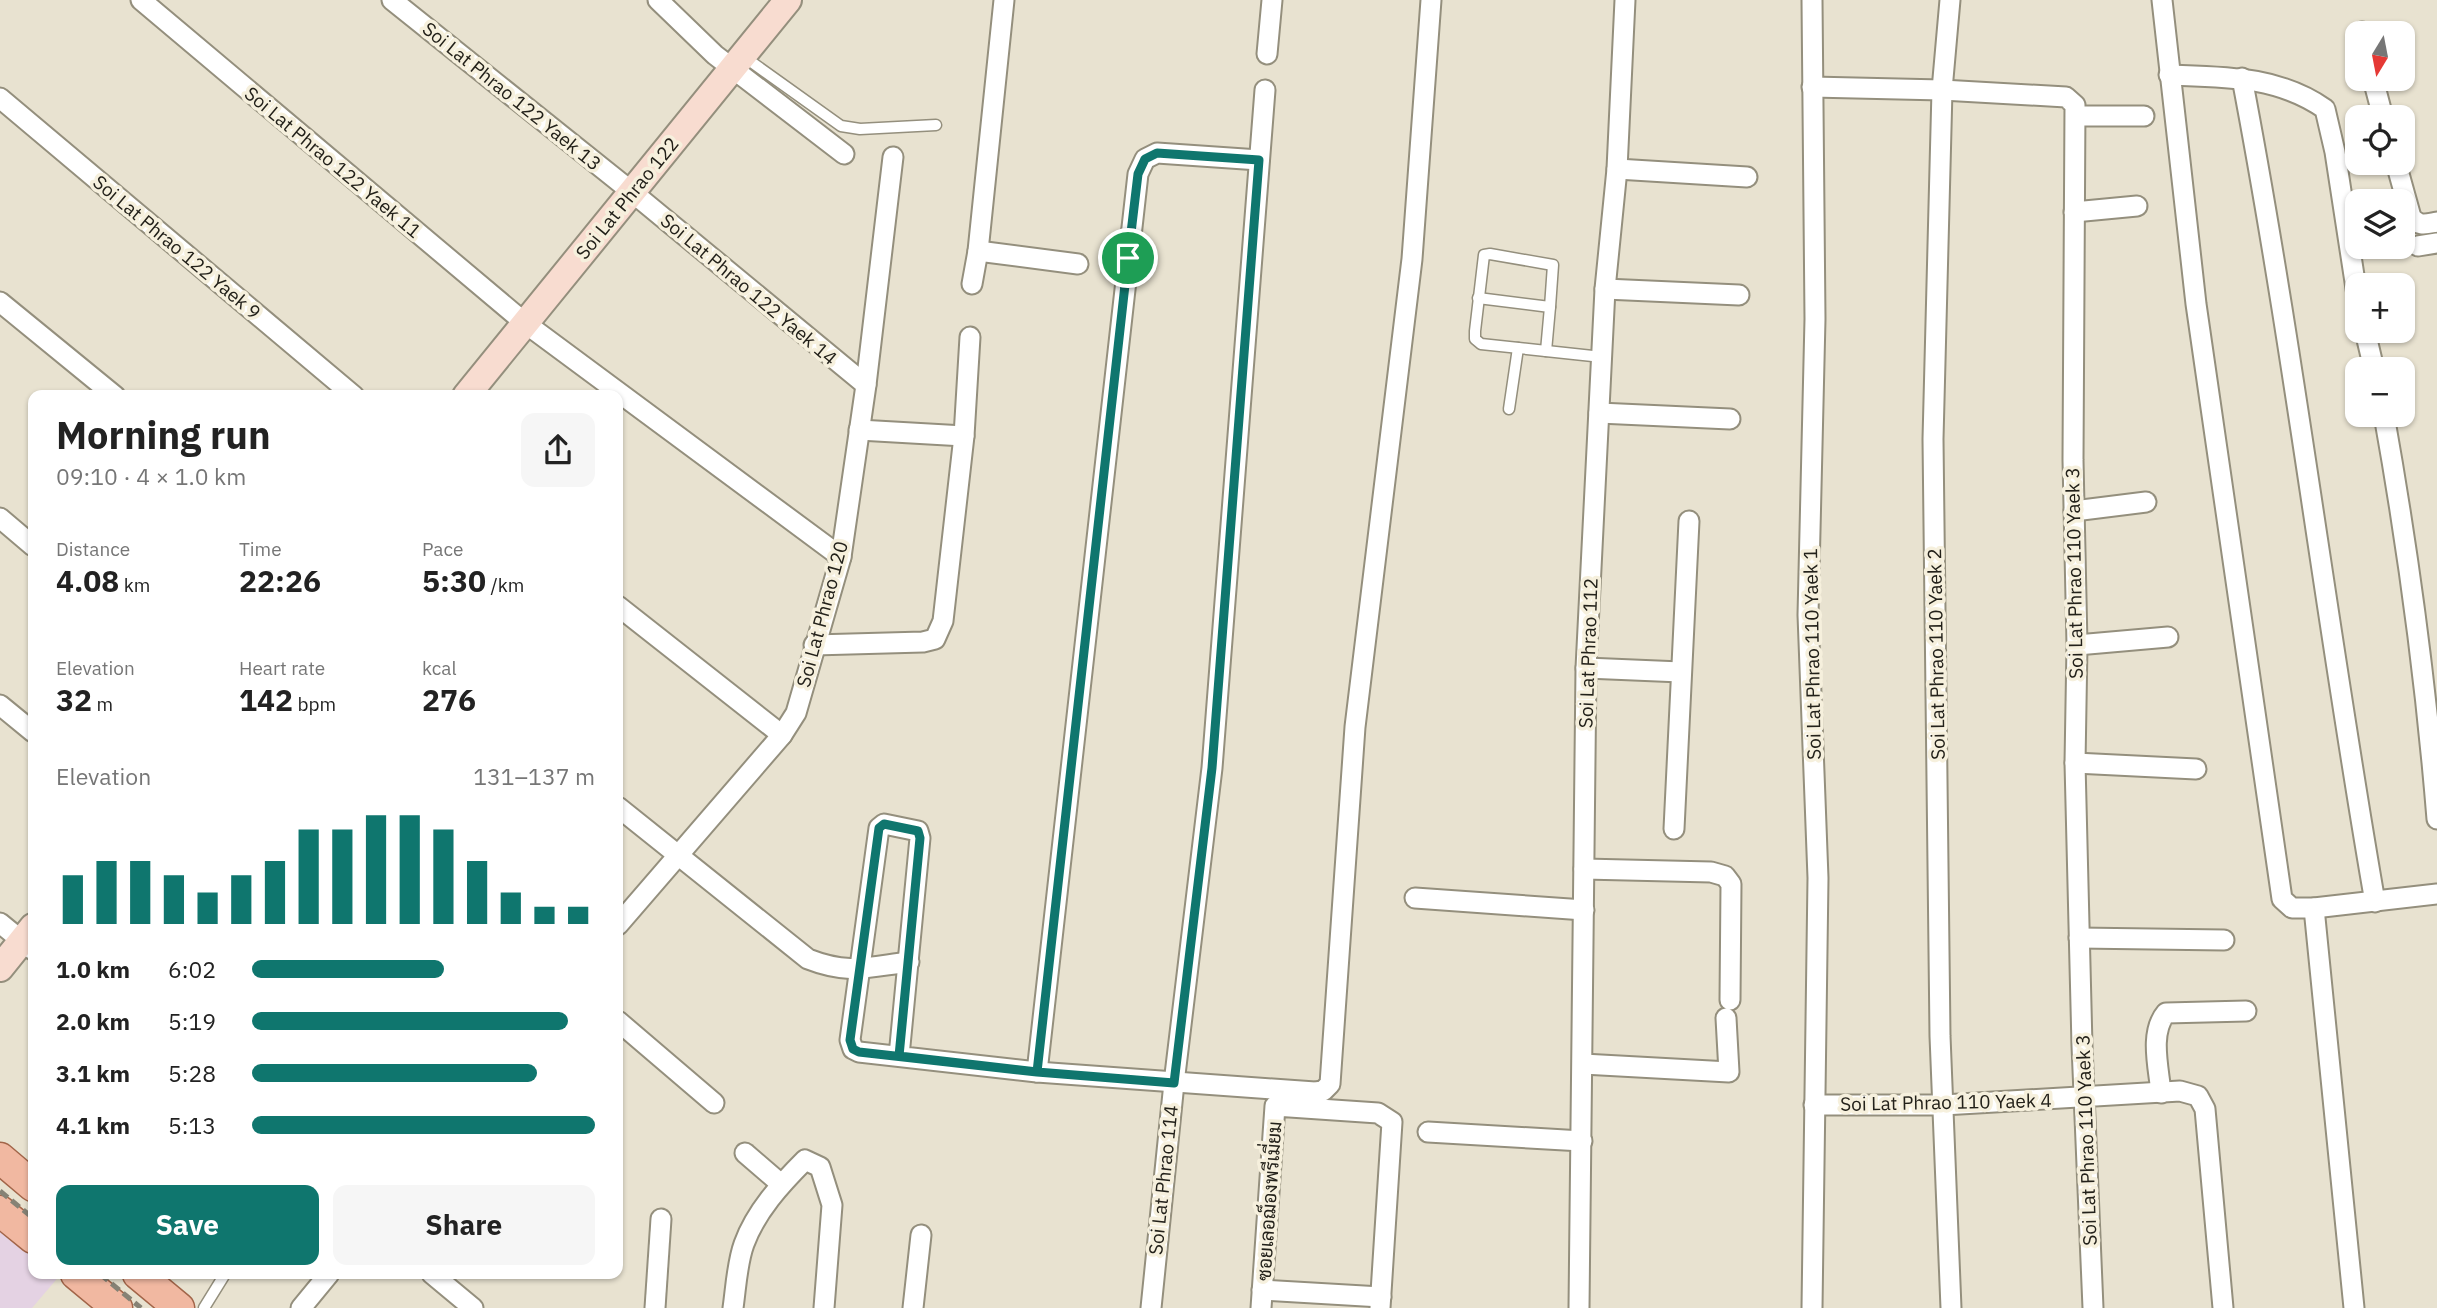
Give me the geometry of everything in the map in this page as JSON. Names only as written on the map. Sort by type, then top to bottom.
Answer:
[{"type":"main road","points":[[0,1158],[28,1182]]},
{"type":"main road","points":[[0,1211],[28,1234]]},
{"type":"main road","points":[[82,1279],[117,1308]]},
{"type":"main road","points":[[144,1279],[179,1308]]},
{"type":"street","name":"Soi Lat Phrao 122 Yaek 11","points":[[141,0],[525,323],[615,390]]},
{"type":"street","name":"Soi Lat Phrao 122 Yaek 13","points":[[392,0],[632,192]]},
{"type":"street","points":[[658,0],[738,62],[844,155]]},
{"type":"street","name":"Soi Lat Phrao 122","points":[[471,390],[788,0]]},
{"type":"street","points":[[972,284],[978,251],[1004,0]]},
{"type":"street","points":[[1267,54],[1272,0]]},
{"type":"street","points":[[899,1056],[920,834],[918,831],[884,824],[879,828],[850,1040],[853,1049],[899,1056],[1037,1072],[1174,1083],[1276,1097],[1323,1091],[1329,1084],[1355,727],[1412,259],[1431,0]]},
{"type":"street","name":"Soi Lat Phrao 112","points":[[1579,1308],[1586,668],[1605,289],[1617,169],[1625,0]]},
{"type":"street","name":"Soi Lat Phrao 110 Yaek 1","points":[[1812,0],[1815,318],[1808,615],[1818,878],[1812,1308]]},
{"type":"street","name":"Soi Lat Phrao 110 Yaek 2","points":[[1950,0],[1942,90],[1933,439],[1943,1105],[1951,1308]]},
{"type":"street","points":[[2162,0],[2196,304],[2282,899],[2292,908],[2314,908],[2437,894]]},
{"type":"street","points":[[2169,75],[2242,78],[2289,88],[2325,109],[2335,152],[2354,273]]},
{"type":"street","points":[[2242,78],[2285,323],[2347,745],[2375,902]]},
{"type":"street","points":[[1812,88],[1942,90],[2066,97],[2075,105],[2076,116],[2144,116]]},
{"type":"street","name":"Soi Lat Phrao 114","points":[[1151,1308],[1174,1083],[1212,768],[1265,90]]},
{"type":"street","name":"Soi Lat Phrao 122 Yaek 9","points":[[0,98],[347,390]]},
{"type":"street","name":"Soi Lat Phrao 110 Yaek 3","points":[[2076,116],[2075,763],[2093,1308]]},
{"type":"street","points":[[1037,1072],[1138,174],[1145,159],[1157,153],[1259,160]]},
{"type":"street","name":"Soi Lat Phrao 120","points":[[623,919],[676,854],[782,735],[796,713],[841,557],[866,386],[893,157]]},
{"type":"street","points":[[1617,169],[1747,177]]},
{"type":"street","points":[[2399,175],[2411,217],[2416,223],[2437,222]]},
{"type":"street","name":"Soi Lat Phrao 122 Yaek 14","points":[[632,192],[866,386]]},
{"type":"street","points":[[2074,212],[2137,205]]},
{"type":"street","points":[[978,251],[1078,264]]},
{"type":"street","points":[[1605,289],[1739,295]]},
{"type":"street","points":[[0,302],[108,390]]},
{"type":"street","points":[[814,645],[923,642],[935,639],[943,621],[964,436],[970,337]]},
{"type":"street","name":"Soi Lat Phrao 122 Yaek 11","points":[[623,396],[841,557]]},
{"type":"street","points":[[1599,413],[1730,419]]},
{"type":"street","points":[[2386,427],[2434,736],[2437,819]]},
{"type":"street","points":[[859,430],[964,436]]},
{"type":"street","points":[[2074,511],[2146,502]]},
{"type":"street","points":[[0,518],[28,542]]},
{"type":"street","points":[[1674,829],[1689,521]]},
{"type":"street","points":[[623,610],[782,735]]},
{"type":"street","points":[[2077,645],[2168,638]]},
{"type":"street","points":[[1586,668],[1681,672]]},
{"type":"street","points":[[0,705],[28,728]]},
{"type":"street","points":[[2075,763],[2196,769]]},
{"type":"street","points":[[623,811],[808,959],[860,970],[909,962]]},
{"type":"street","points":[[1583,1064],[1729,1072],[1731,884],[1725,876],[1711,872],[1584,869]]},
{"type":"street","points":[[1415,898],[1584,909]]},
{"type":"street","points":[[2314,908],[2354,1308]]},
{"type":"street","points":[[0,923],[28,938]]},
{"type":"street","points":[[2079,939],[2224,940]]},
{"type":"street","points":[[0,968],[28,941]]},
{"type":"street","points":[[2161,1093],[2157,1035],[2159,1021],[2165,1013],[2246,1011]]},
{"type":"street","points":[[623,1025],[714,1103]]},
{"type":"street","name":"Soi Lat Phrao 110 Yaek 4","points":[[1814,1105],[1943,1105],[2084,1099],[2180,1091],[2198,1096],[2205,1109],[2223,1308]]},
{"type":"street","name":"ซอยเลอฌ็องพรีเมี่ยม","points":[[1262,1299],[1276,1097],[1380,1113],[1392,1122],[1381,1302]]},
{"type":"street","points":[[1428,1132],[1582,1141]]},
{"type":"street","points":[[745,1153],[781,1184]]},
{"type":"street","points":[[733,1308],[743,1245],[756,1219],[781,1184],[805,1160],[820,1167],[832,1205],[824,1308]]},
{"type":"street","points":[[655,1308],[661,1219]]},
{"type":"street","points":[[913,1308],[921,1235]]},
{"type":"street","points":[[301,1308],[325,1279]]},
{"type":"street","points":[[438,1279],[473,1308]]},
{"type":"street","points":[[1262,1299],[1381,1302]]},
{"type":"lane","points":[[738,62],[841,126],[860,129],[936,125]]},
{"type":"lane","points":[[1546,351],[1553,265],[1484,255],[1481,262],[1475,339],[1481,344],[1518,348],[1546,351],[1602,357]]},
{"type":"lane","points":[[1478,298],[1550,307]]},
{"type":"lane","points":[[1509,409],[1518,348]]},
{"type":"lane","points":[[204,1308],[222,1279]]},
{"type":"shaded area","points":[[0,1221],[28,1244],[28,1279],[57,1279],[32,1308],[0,1308]]},
{"type":"railway","points":[[0,1191],[28,1214]]},
{"type":"railway","points":[[106,1279],[141,1308]]},
{"type":"route","points":[[1128,258],[1037,1072],[899,1056],[920,834],[918,831],[884,824],[879,828],[850,1040],[853,1049],[859,1052],[1037,1072],[1174,1083],[1212,768],[1259,160],[1157,153],[1145,159],[1138,174],[1128,258]]}]
